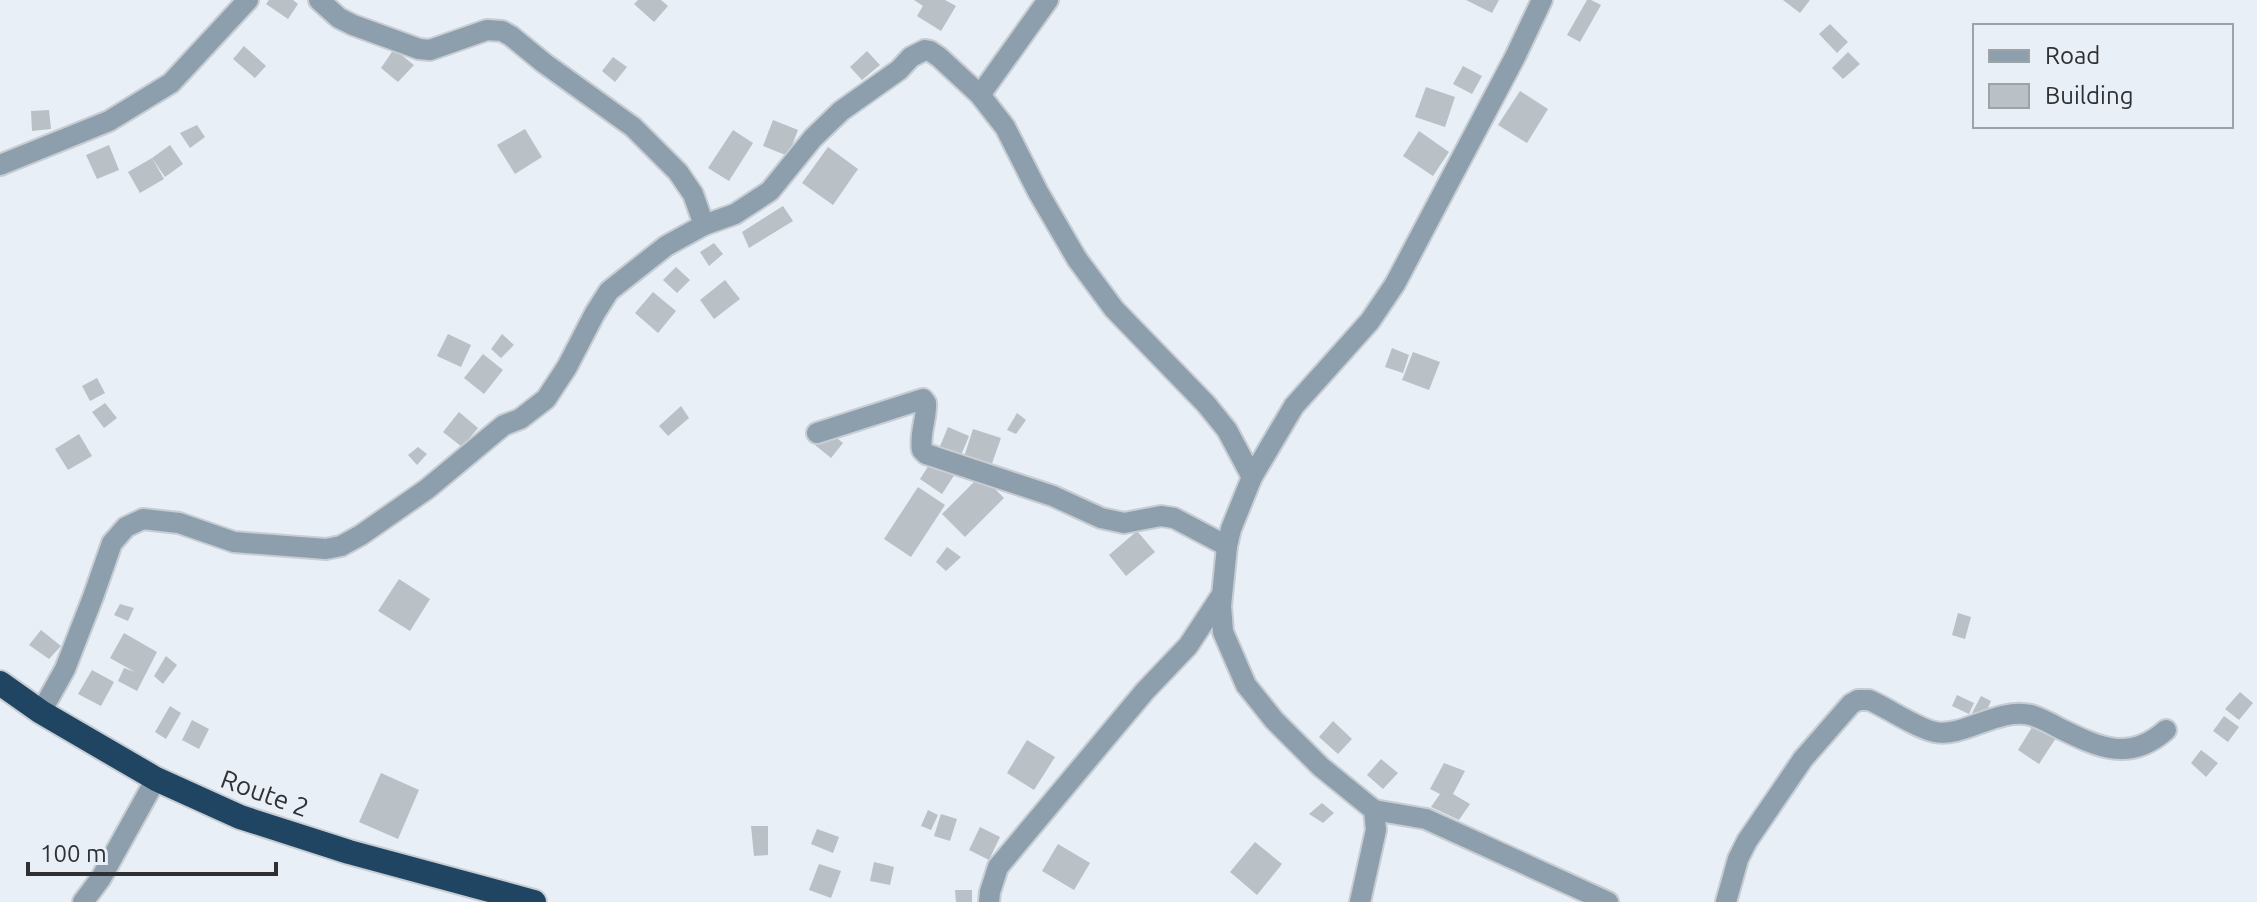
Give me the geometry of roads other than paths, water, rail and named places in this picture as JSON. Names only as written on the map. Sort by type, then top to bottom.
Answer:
[{"type":"highway","name":"Route 2","points":[[0,683],[41,712],[156,779],[240,817],[349,852],[534,902]]},
{"type":"street","points":[[0,165],[109,121],[171,83],[248,0]]},
{"type":"street","points":[[319,0],[339,18],[419,49],[430,50],[487,30],[502,31],[511,36],[633,127],[678,172],[693,194],[704,225]]},
{"type":"street","points":[[980,95],[1048,0]]},
{"type":"street","points":[[1542,0],[1395,284],[1359,333],[1294,406],[1252,477],[1227,546],[1221,596],[1223,632],[1233,659],[1255,698],[1321,767],[1374,810],[1426,819],[1608,902]]},
{"type":"street","points":[[41,712],[70,656],[112,543],[126,527],[143,519],[179,523],[234,542],[326,549],[341,546],[361,535],[427,489],[504,425],[520,419],[546,399],[609,291],[666,246],[704,225],[735,214],[770,191],[813,138],[841,111],[899,70],[920,51],[930,51],[959,74],[1005,127],[1077,259],[1114,309],[1227,430],[1252,477]]},
{"type":"street","points":[[817,433],[923,399],[926,412],[920,433],[922,450],[926,454],[1053,496],[1101,518],[1124,523],[1161,516],[1174,518],[1227,546]]},
{"type":"street","points":[[989,902],[998,867],[1145,691],[1188,646],[1221,596]]},
{"type":"street","points":[[1726,902],[1738,859],[1755,829],[1803,759],[1858,700],[1869,700],[1934,732],[1964,728],[1999,716],[2031,715],[2083,740],[2125,751],[2153,742],[2166,730]]},
{"type":"street","points":[[83,902],[101,878],[156,779]]},
{"type":"street","points":[[1360,902],[1376,830],[1374,810]]}]
